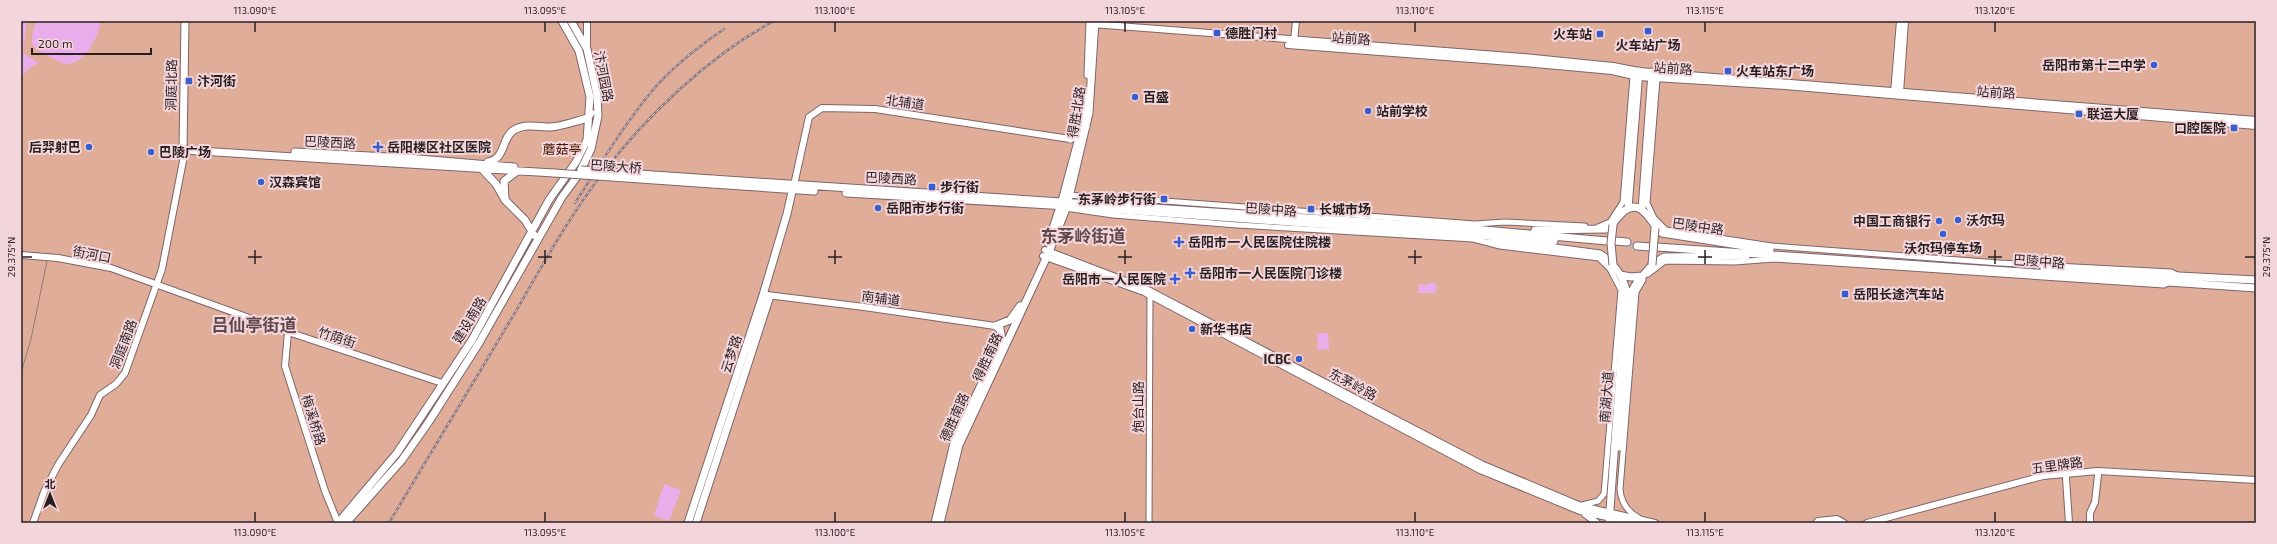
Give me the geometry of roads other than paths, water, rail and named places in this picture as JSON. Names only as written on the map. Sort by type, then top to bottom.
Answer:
[{"type":"main road","name":"洞庭北路","points":[[184,147],[186,21]]},
{"type":"main road","name":"汴河园路","points":[[562,21],[579,50],[590,97],[591,113]]},
{"type":"main road","name":"汴河园路","points":[[571,21],[587,49],[597,95],[598,116]]},
{"type":"main road","points":[[587,21],[587,49]]},
{"type":"main road","points":[[1294,41],[1296,21]]},
{"type":"main road","points":[[1897,93],[1900,21]]},
{"type":"main road","points":[[1897,93],[1905,21]]},
{"type":"main road","points":[[1080,158],[1070,139],[1080,134],[1088,86],[1093,24]]},
{"type":"main road","name":"站前路","points":[[1093,24],[1612,66],[1637,75]]},
{"type":"main road","name":"站前路","points":[[1093,24],[1612,71],[1637,75],[2256,120]]},
{"type":"main road","name":"得胜北路","points":[[1066,203],[1073,185],[1086,127],[1092,87],[1093,24]]},
{"type":"main road","points":[[1613,265],[1611,243],[1613,225],[1621,214],[1628,208],[1637,75]]},
{"type":"main road","points":[[1628,208],[1642,210],[1653,76]]},
{"type":"main road","name":"站前路","points":[[1897,93],[2256,126]]},
{"type":"main road","name":"北辅道","points":[[792,187],[808,117],[822,108],[903,112],[1070,139]]},
{"type":"main road","points":[[539,238],[532,234],[525,220],[505,200],[496,184],[481,166],[494,161],[501,154],[507,136],[515,129],[528,126],[551,126],[588,118],[591,113]]},
{"type":"main road","name":"建设南路","points":[[342,522],[397,453],[442,383],[472,340],[532,234],[549,200],[576,162],[587,140],[591,113]]},
{"type":"main road","name":"建设南路","points":[[342,522],[402,460],[428,423],[479,343],[562,197],[580,174],[591,149],[598,116]]},
{"type":"main road","name":"得胜南路","points":[[940,523],[959,445],[1046,254],[1066,203],[1076,149],[1080,134],[1086,127]]},
{"type":"main road","points":[[505,200],[504,181],[516,169],[508,163],[506,158],[507,136]]},
{"type":"main road","name":"巴陵西路","points":[[184,147],[481,166],[501,165]]},
{"type":"main road","name":"洞庭南路","points":[[33,523],[44,492],[58,465],[91,415],[100,395],[116,384],[125,373],[157,285],[179,183],[184,147]]},
{"type":"main road","name":"巴陵大桥","points":[[501,165],[516,169]]},
{"type":"main road","name":"巴陵西路","points":[[481,166],[494,169]]},
{"type":"main road","name":"巴陵大桥","points":[[494,169],[555,171],[712,182]]},
{"type":"main road","name":"巴陵西路","points":[[712,182],[1066,203]]},
{"type":"main road","name":"云梦路","points":[[688,523],[767,296],[792,187]]},
{"type":"main road","name":"巴陵中路","points":[[1066,203],[1294,216],[1474,232],[1600,230],[1613,225]]},
{"type":"main road","name":"巴陵中路","points":[[1066,203],[1607,242]]},
{"type":"main road","name":"巴陵中路","points":[[1642,210],[1650,217],[1655,228],[1667,235],[1726,242],[1772,252],[2256,288]]},
{"type":"main road","points":[[1652,265],[1655,228]]},
{"type":"main road","name":"巴陵中路","points":[[1474,232],[1500,242],[1600,254],[1613,265],[1620,275]]},
{"type":"main road","points":[[1615,243],[1627,244]]},
{"type":"main road","name":"巴陵中路","points":[[1637,244],[2008,268],[2256,280]]},
{"type":"main road","name":"巴陵中路","points":[[1622,384],[1632,291],[1642,276],[1652,265],[1664,257],[1726,258],[1772,252]]},
{"type":"main road","name":"得胜南路","points":[[995,326],[1010,320],[1017,313],[1046,254]]},
{"type":"main road","name":"东茅岭路","points":[[1046,254],[1150,293],[1481,464],[1580,508],[1634,523]]},
{"type":"main road","name":"街河口","points":[[21,255],[58,258],[111,268],[157,285]]},
{"type":"main road","points":[[1620,275],[1631,277],[1642,276]]},
{"type":"main road","name":"南湖大道","points":[[1612,518],[1622,384],[1626,290],[1620,275]]},
{"type":"main road","name":"竹荫街","points":[[157,285],[288,332],[442,383]]},
{"type":"main road","points":[[696,523],[767,296]]},
{"type":"main road","name":"南辅道","points":[[767,296],[864,306],[995,326]]},
{"type":"main road","name":"德胜南路","points":[[935,523],[954,443],[1002,340],[1000,329],[995,326]]},
{"type":"main road","name":"梅溪桥路","points":[[288,332],[286,366],[325,491],[335,512],[342,522]]},
{"type":"main road","name":"五里牌路","points":[[1867,523],[2042,476],[2098,471],[2256,480]]},
{"type":"main road","points":[[2090,523],[2098,475]]},
{"type":"main road","name":"五里牌路","points":[[1882,523],[2043,480],[2098,475],[2256,483]]},
{"type":"main road","points":[[2066,478],[2069,523]]},
{"type":"main road","points":[[1580,508],[1597,523]]},
{"type":"main road","name":"东茅岭路","points":[[1612,518],[1644,520],[1655,523]]},
{"type":"main road","points":[[1816,523],[1818,521],[1837,519],[1844,523]]},
{"type":"street","points":[[1073,185],[1077,194],[1086,197],[1475,224],[1505,222],[1602,226],[1610,222],[1623,202],[1637,75]]},
{"type":"street","points":[[1653,76],[1647,204],[1654,218],[1666,230],[1772,246],[1985,262],[2172,272],[2178,276]]},
{"type":"street","points":[[1066,203],[1086,197]]},
{"type":"street","points":[[1066,203],[1237,225],[1473,239],[1500,246],[1599,258],[1610,269],[1621,290],[1619,329],[1604,494],[1598,501],[1580,508]]},
{"type":"street","points":[[1289,211],[1294,216]]},
{"type":"street","points":[[1319,213],[1329,219]]},
{"type":"street","points":[[1644,520],[1635,516],[1626,507],[1621,496],[1636,292],[1650,273],[1665,261],[1736,262],[1774,259],[2164,285],[2171,282]]},
{"type":"street","name":"炮台山路","points":[[1149,523],[1150,293]]},
{"type":"tunnel","points":[[1627,245],[1637,246]]},
{"type":"tram line","points":[[21,373],[31,339],[47,261]]},
{"type":"railway","points":[[389,523],[555,244],[602,174],[638,130],[680,88],[726,51],[774,21]]},
{"type":"railway","points":[[575,203],[621,132],[652,91],[686,58],[724,29]]},
{"type":"place","name":"火车站广场","points":[[1648,31]]},
{"type":"place","name":"德胜门村","points":[[1217,33]]},
{"type":"place","name":"火车站","points":[[1600,34]]},
{"type":"place","name":"岳阳市第十二中学","points":[[2154,65]]},
{"type":"place","name":"火车站东广场","points":[[1728,71]]},
{"type":"place","name":"汴河街","points":[[189,81]]},
{"type":"place","name":"百盛","points":[[1135,97]]},
{"type":"place","name":"站前学校","points":[[1368,111]]},
{"type":"place","name":"联运大厦","points":[[2079,114]]},
{"type":"place","name":"口腔医院","points":[[2234,128]]},
{"type":"place","name":"后羿射巴","points":[[89,147]]},
{"type":"place","name":"岳阳楼区社区医院","points":[[378,147]]},
{"type":"place","name":"巴陵广场","points":[[151,152]]},
{"type":"place","name":"汉森宾馆","points":[[261,182]]},
{"type":"place","name":"步行街","points":[[932,187]]},
{"type":"place","name":"东茅岭步行街","points":[[1164,199]]},
{"type":"place","name":"岳阳市步行街","points":[[878,208]]},
{"type":"place","name":"长城市场","points":[[1311,209]]},
{"type":"place","name":"沃尔玛","points":[[1958,220]]},
{"type":"place","name":"中国工商银行","points":[[1939,221]]},
{"type":"place","name":"沃尔玛停车场","points":[[1943,234]]},
{"type":"place","name":"岳阳市一人民医院住院楼","points":[[1179,242]]},
{"type":"place","name":"岳阳市一人民医院门诊楼","points":[[1190,273]]},
{"type":"place","name":"岳阳市一人民医院","points":[[1175,279]]},
{"type":"place","name":"岳阳长途汽车站","points":[[1845,294]]},
{"type":"place","name":"新华书店","points":[[1192,329]]},
{"type":"place","name":"ICBC","points":[[1299,359]]},
{"type":"district","name":"东茅岭街道","points":[[1083,236]]},
{"type":"district","name":"吕仙亭街道","points":[[254,325]]},
{"type":"park label","name":"蘑菇亭","points":[[562,149]]}]
